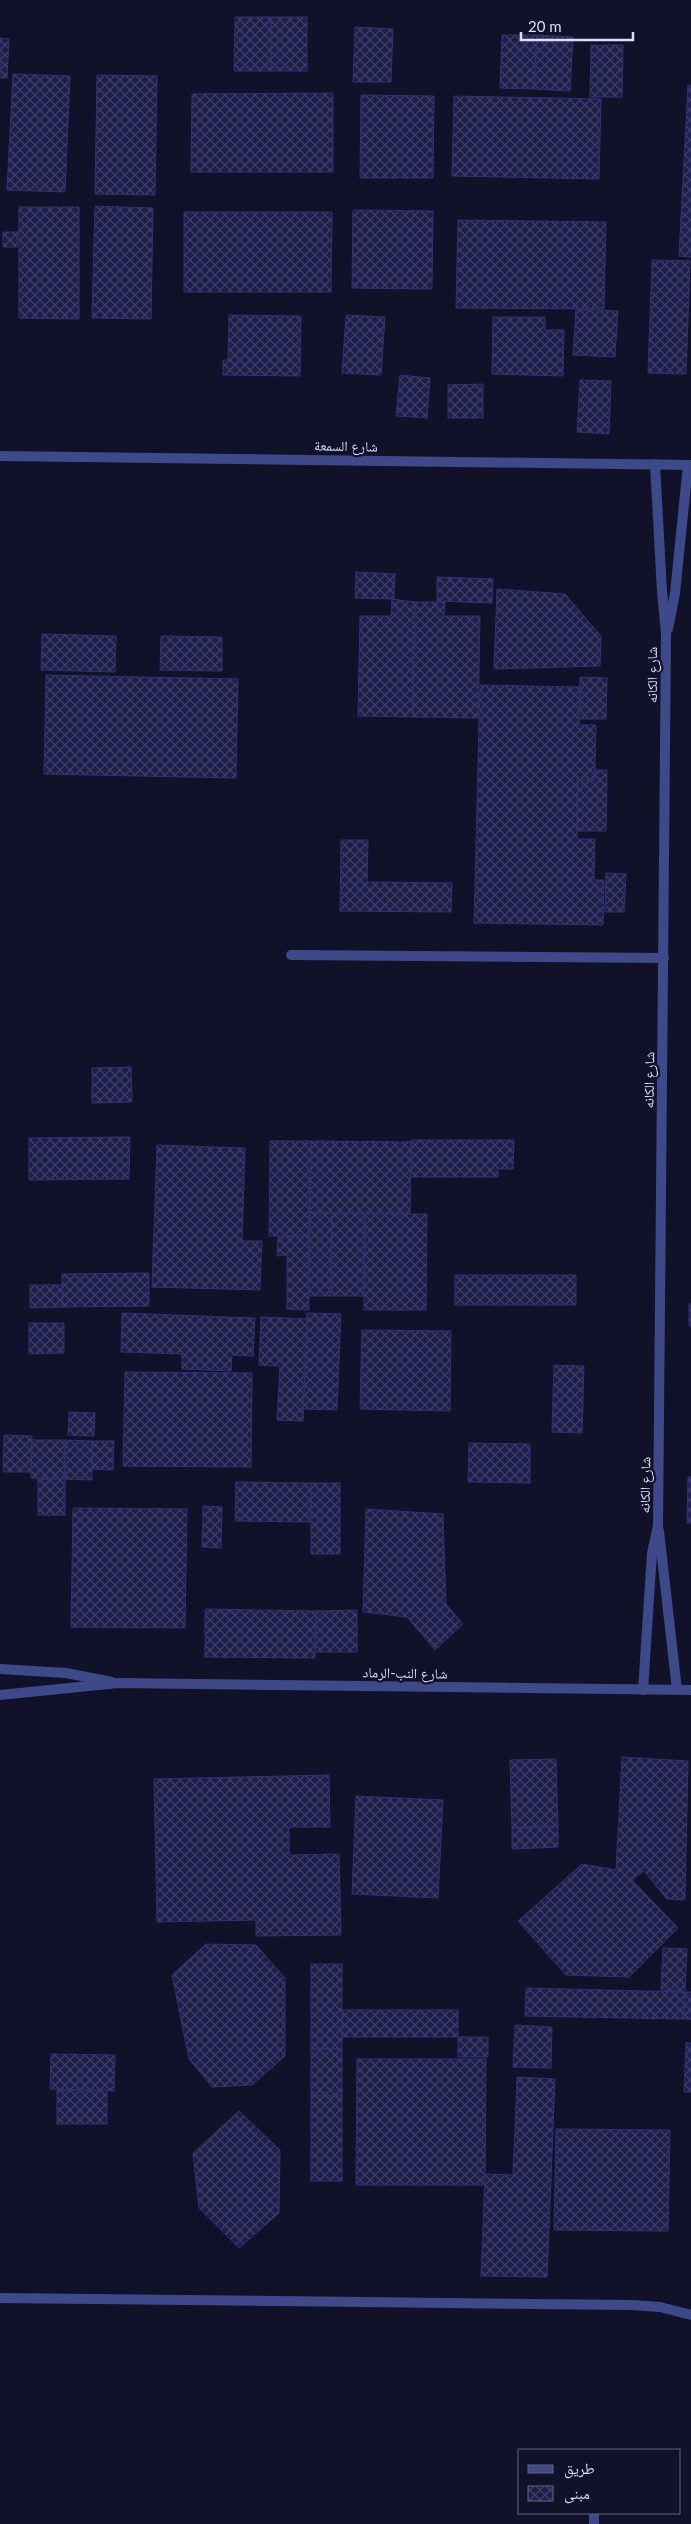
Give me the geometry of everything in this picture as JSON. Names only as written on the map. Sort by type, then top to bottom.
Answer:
[{"type":"street","name":"شارع السمعة","points":[[0,456],[689,465]]},
{"type":"street","name":"شارع الكانه","points":[[643,1690],[650,1582],[658,1526],[664,958],[666,634],[655,464]]},
{"type":"street","name":"شارع الكانه","points":[[666,634],[675,593],[689,465]]},
{"type":"street","points":[[291,954],[664,958]]},
{"type":"street","name":"شارع الكانه","points":[[658,1526],[663,1554],[677,1690]]},
{"type":"street","name":"شارع النب-الرماد","points":[[0,1669],[66,1673],[118,1683]]},
{"type":"street","name":"شارع النب-الرماد","points":[[0,1694],[118,1683],[691,1690]]},
{"type":"street","points":[[0,2298],[631,2305],[660,2307],[691,2315]]},
{"type":"building","points":[[235,17],[271,17],[271,71],[234,71]]},
{"type":"building","points":[[271,17],[307,17],[307,71],[271,71]]},
{"type":"building","points":[[355,27],[393,29],[391,82],[353,82]]},
{"type":"building","points":[[502,35],[537,35],[534,89],[500,88]]},
{"type":"building","points":[[537,35],[573,37],[570,91],[534,89]]},
{"type":"building","points":[[0,38],[9,39],[7,78],[0,78]]},
{"type":"building","points":[[591,45],[623,45],[622,97],[590,97]]},
{"type":"building","points":[[13,74],[70,76],[65,192],[7,190]]},
{"type":"building","points":[[97,75],[157,76],[155,195],[95,194]]},
{"type":"building","points":[[688,85],[691,86],[691,257],[679,256]]},
{"type":"building","points":[[333,93],[333,172],[191,172],[192,94]]},
{"type":"building","points":[[361,95],[434,96],[433,178],[360,178]]},
{"type":"building","points":[[454,96],[601,99],[599,179],[452,176]]},
{"type":"building","points":[[95,206],[153,208],[151,319],[92,318]]},
{"type":"building","points":[[19,207],[79,207],[79,319],[19,318]]},
{"type":"building","points":[[353,210],[433,211],[432,289],[352,288]]},
{"type":"building","points":[[184,212],[332,212],[331,292],[184,292]]},
{"type":"building","points":[[458,220],[606,222],[604,309],[456,308]]},
{"type":"building","points":[[3,232],[18,232],[17,247],[3,247]]},
{"type":"building","points":[[652,260],[690,261],[686,374],[648,373]]},
{"type":"building","points":[[576,309],[618,311],[615,357],[573,355]]},
{"type":"building","points":[[229,315],[301,316],[300,376],[223,375],[223,360],[228,360]]},
{"type":"building","points":[[346,315],[385,317],[381,375],[342,373]]},
{"type":"building","points":[[493,317],[545,317],[545,330],[564,330],[563,376],[492,374]]},
{"type":"building","points":[[400,375],[430,378],[427,418],[396,416]]},
{"type":"building","points":[[580,380],[611,381],[609,434],[577,432]]},
{"type":"building","points":[[483,384],[483,418],[448,418],[448,385]]},
{"type":"building","points":[[356,572],[395,574],[394,599],[355,598]]},
{"type":"building","points":[[437,577],[493,579],[492,603],[437,601]]},
{"type":"building","points":[[497,589],[565,594],[601,636],[600,666],[494,669]]},
{"type":"building","points":[[392,599],[415,602],[413,717],[358,716],[360,616],[391,616]]},
{"type":"building","points":[[415,602],[445,602],[444,616],[480,616],[478,718],[413,717]]},
{"type":"building","points":[[42,634],[116,636],[115,672],[41,670]]},
{"type":"building","points":[[161,636],[222,637],[222,671],[160,670]]},
{"type":"building","points":[[46,675],[238,679],[236,778],[44,774]]},
{"type":"building","points":[[580,677],[607,678],[606,719],[579,719]]},
{"type":"building","points":[[480,685],[580,687],[579,725],[596,725],[594,780],[578,780],[577,839],[595,839],[594,880],[604,880],[603,925],[474,923]]},
{"type":"building","points":[[595,770],[607,770],[606,831],[577,831],[578,780],[594,780]]},
{"type":"building","points":[[341,840],[368,840],[367,882],[452,883],[451,912],[340,911]]},
{"type":"building","points":[[606,873],[626,874],[624,912],[605,912]]},
{"type":"building","points":[[131,1067],[132,1102],[92,1103],[92,1068]]},
{"type":"building","points":[[130,1137],[129,1179],[29,1180],[29,1138]]},
{"type":"building","points":[[411,1140],[514,1140],[513,1169],[498,1169],[498,1177],[410,1177]]},
{"type":"building","points":[[270,1141],[311,1141],[309,1236],[269,1236]]},
{"type":"building","points":[[311,1141],[411,1142],[410,1214],[310,1213]]},
{"type":"building","points":[[157,1145],[245,1148],[242,1241],[262,1241],[260,1290],[152,1287]]},
{"type":"building","points":[[310,1213],[332,1213],[330,1296],[309,1296]]},
{"type":"building","points":[[332,1213],[365,1214],[364,1296],[330,1296]]},
{"type":"building","points":[[365,1214],[427,1214],[426,1310],[364,1310]]},
{"type":"building","points":[[278,1236],[309,1236],[309,1310],[287,1309],[287,1255],[277,1256]]},
{"type":"building","points":[[149,1273],[149,1306],[62,1307],[62,1274]]},
{"type":"building","points":[[455,1275],[576,1275],[576,1305],[455,1305]]},
{"type":"building","points":[[30,1285],[62,1285],[62,1307],[30,1308]]},
{"type":"building","points":[[689,1304],[691,1304],[691,1326],[689,1326]]},
{"type":"building","points":[[122,1313],[255,1318],[253,1356],[232,1355],[231,1371],[182,1369],[182,1354],[121,1352]]},
{"type":"building","points":[[307,1313],[341,1314],[337,1410],[303,1409]]},
{"type":"building","points":[[261,1317],[307,1319],[303,1421],[277,1420],[280,1366],[259,1365]]},
{"type":"building","points":[[29,1323],[64,1323],[64,1353],[29,1354]]},
{"type":"building","points":[[362,1330],[451,1331],[450,1411],[360,1409]]},
{"type":"building","points":[[554,1365],[584,1366],[582,1433],[552,1432]]},
{"type":"building","points":[[125,1372],[252,1373],[251,1467],[123,1466]]},
{"type":"building","points":[[69,1412],[95,1413],[94,1436],[68,1435]]},
{"type":"building","points":[[4,1435],[32,1436],[31,1472],[3,1472]]},
{"type":"building","points":[[32,1440],[65,1440],[65,1479],[31,1478]]},
{"type":"building","points":[[65,1440],[92,1441],[92,1480],[65,1479]]},
{"type":"building","points":[[92,1441],[114,1441],[113,1470],[92,1469]]},
{"type":"building","points":[[469,1443],[530,1444],[530,1483],[468,1482]]},
{"type":"building","points":[[688,1477],[691,1477],[691,1523],[687,1523]]},
{"type":"building","points":[[38,1479],[65,1479],[65,1515],[38,1515]]},
{"type":"building","points":[[236,1482],[311,1483],[310,1522],[235,1521]]},
{"type":"building","points":[[311,1483],[340,1483],[340,1554],[311,1554]]},
{"type":"building","points":[[203,1506],[222,1507],[221,1548],[202,1547]]},
{"type":"building","points":[[73,1508],[187,1509],[185,1628],[71,1627]]},
{"type":"building","points":[[366,1509],[443,1514],[446,1604],[463,1624],[435,1650],[407,1617],[363,1612]]},
{"type":"building","points":[[205,1609],[316,1611],[315,1658],[205,1657]]},
{"type":"building","points":[[357,1610],[357,1652],[315,1652],[316,1611]]},
{"type":"building","points":[[622,1757],[688,1761],[685,1900],[667,1899],[644,1871],[632,1880],[678,1928],[629,1977],[566,1975],[518,1921],[582,1864],[616,1870]]},
{"type":"building","points":[[556,1759],[558,1826],[512,1828],[510,1760]]},
{"type":"building","points":[[329,1775],[330,1827],[289,1827],[289,1855],[339,1854],[341,1935],[256,1936],[256,1920],[157,1922],[154,1779]]},
{"type":"building","points":[[356,1796],[443,1800],[438,1898],[352,1894]]},
{"type":"building","points":[[558,1826],[558,1847],[512,1849],[512,1828]]},
{"type":"building","points":[[206,1944],[256,1945],[285,1978],[285,2056],[252,2085],[212,2087],[189,2059],[172,1975]]},
{"type":"building","points":[[663,1948],[687,1949],[685,1992],[661,1990]]},
{"type":"building","points":[[311,1964],[342,1964],[342,2049],[311,2049]]},
{"type":"building","points":[[526,1988],[685,1992],[684,2019],[525,2016]]},
{"type":"building","points":[[685,1992],[691,1992],[691,2019],[684,2019]]},
{"type":"building","points":[[342,2010],[458,2010],[458,2037],[342,2037]]},
{"type":"building","points":[[515,2025],[552,2027],[551,2068],[513,2067]]},
{"type":"building","points":[[458,2037],[488,2037],[488,2057],[458,2057]]},
{"type":"building","points":[[686,2043],[691,2043],[691,2092],[684,2092]]},
{"type":"building","points":[[311,2049],[342,2049],[342,2096],[311,2096]]},
{"type":"building","points":[[51,2054],[115,2055],[114,2091],[50,2089]]},
{"type":"building","points":[[357,2059],[486,2059],[485,2185],[356,2185]]},
{"type":"building","points":[[517,2077],[555,2079],[547,2277],[481,2276],[485,2174],[513,2175]]},
{"type":"building","points":[[57,2090],[107,2090],[107,2124],[57,2124]]},
{"type":"building","points":[[311,2096],[342,2096],[342,2181],[311,2181]]},
{"type":"building","points":[[239,2111],[280,2150],[279,2213],[239,2248],[199,2208],[193,2153]]},
{"type":"building","points":[[556,2129],[670,2130],[668,2231],[554,2230]]}]
